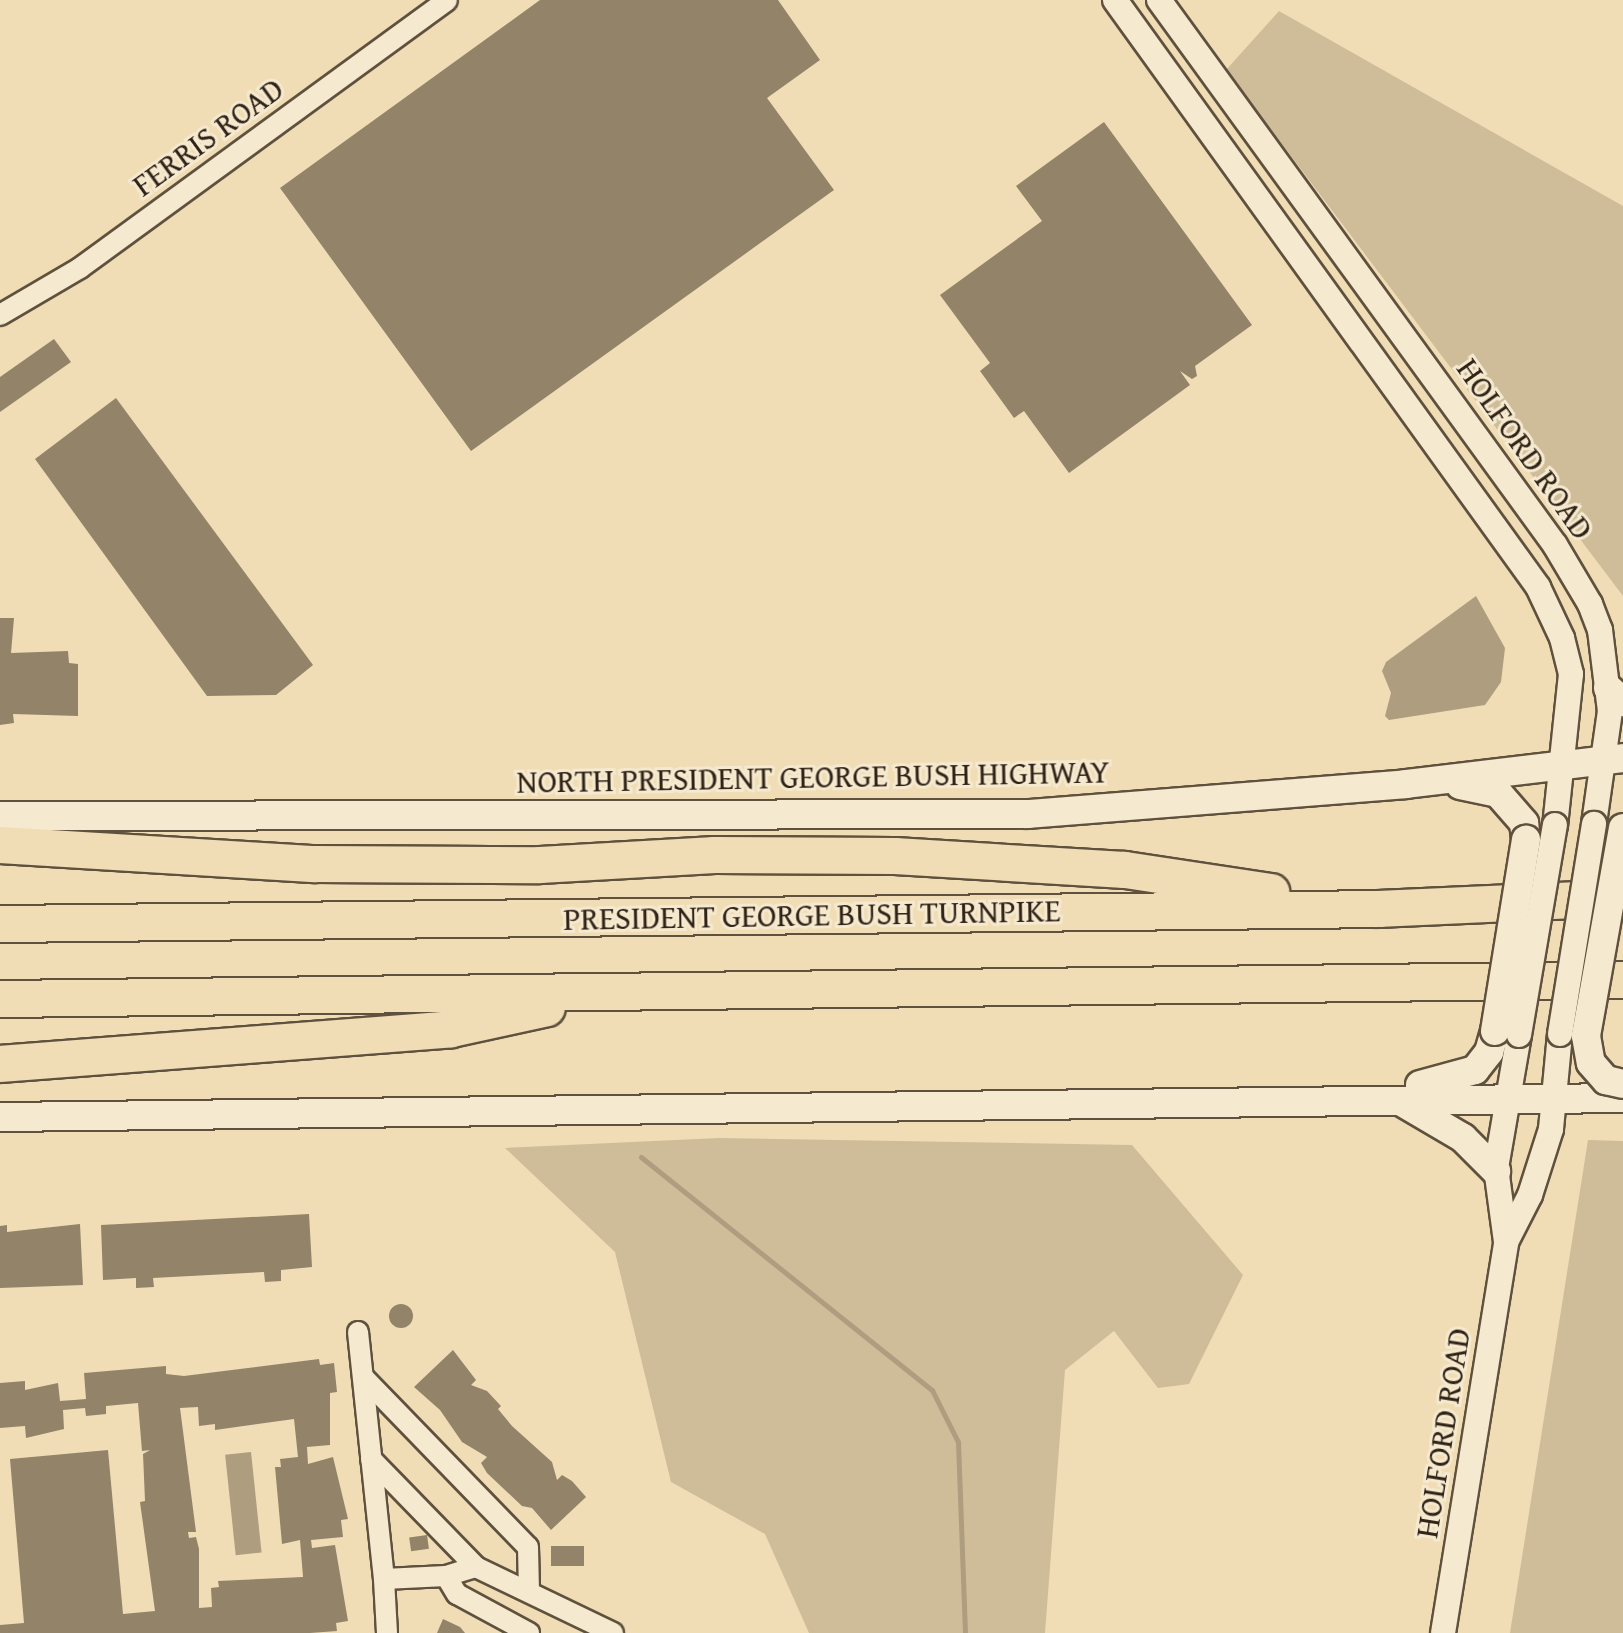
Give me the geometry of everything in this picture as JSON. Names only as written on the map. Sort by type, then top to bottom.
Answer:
[{"type":"highway","points":[[0,845],[315,864],[540,865],[715,855],[895,856],[1125,870],[1379,909]]},
{"type":"highway","name":"PRESIDENT GEORGE BUSH TURNPIKE","points":[[0,924],[1379,909],[1623,898]]},
{"type":"highway","points":[[0,999],[1623,980]]},
{"type":"highway","points":[[0,1064],[451,1029],[627,992]]},
{"type":"main road","name":"NORTH PRESIDENT GEORGE BUSH HIGHWAY","points":[[0,816],[1028,814],[1422,781],[1614,758]]},
{"type":"main road","points":[[1349,1099],[1453,1080],[1475,1070],[1507,1033],[1526,839],[1524,823],[1498,793],[1422,781]]},
{"type":"main road","points":[[1623,828],[1586,1036],[1591,1063],[1606,1080],[1623,1084]]},
{"type":"main road","points":[[0,1117],[1512,1096],[1623,1098]]},
{"type":"main road","points":[[1396,1099],[1453,1130],[1496,1171]]},
{"type":"street","name":"FERRIS ROAD","points":[[0,315],[80,268],[447,0]]},
{"type":"street","name":"HOLFORD ROAD","points":[[1115,0],[1538,587],[1571,674],[1565,764],[1555,825],[1507,1033],[1512,1096],[1496,1171],[1506,1242]]},
{"type":"street","name":"HOLFORD ROAD","points":[[1159,0],[1555,545],[1600,630],[1615,695],[1614,758],[1594,824],[1560,1034],[1551,1129],[1534,1182],[1506,1242],[1443,1633]]},
{"type":"street","points":[[358,1332],[387,1633]]},
{"type":"street","points":[[364,1378],[528,1547],[529,1591]]},
{"type":"street","points":[[371,1459],[476,1567],[613,1633]]},
{"type":"street","points":[[384,1579],[446,1576],[476,1567]]},
{"type":"street","points":[[446,1576],[457,1594],[529,1633]]},
{"type":"shaded area","points":[[1279,11],[1623,206],[1623,596],[1226,70]]},
{"type":"shaded area","points":[[1476,596],[1505,648],[1501,682],[1485,705],[1389,720],[1385,716],[1391,693],[1382,671],[1386,662]]},
{"type":"shaded area","points":[[719,1138],[1132,1145],[1243,1275],[1189,1384],[1158,1388],[1114,1331],[1065,1370],[1045,1633],[809,1633],[765,1534],[671,1482],[615,1252],[505,1148]]},
{"type":"shaded area","points":[[1588,1140],[1623,1141],[1623,1633],[1510,1633]]},
{"type":"shaded area","points":[[251,1452],[262,1552],[236,1555],[225,1455]]},
{"type":"building","points":[[540,0],[778,0],[820,60],[767,98],[834,190],[471,451],[280,188]]},
{"type":"building","points":[[1104,122],[1252,325],[1195,366],[1197,376],[1192,379],[1180,371],[1190,385],[1069,473],[1024,411],[1014,418],[980,371],[990,363],[940,295],[1042,221],[1016,186]]},
{"type":"building","points":[[54,339],[71,362],[0,412],[0,377]]},
{"type":"building","points":[[116,398],[313,665],[276,695],[207,696],[35,459]]},
{"type":"building","points":[[0,618],[14,618],[11,653],[68,651],[69,663],[78,664],[78,716],[13,714],[14,723],[0,725]]},
{"type":"building","points":[[309,1214],[312,1267],[281,1270],[281,1281],[265,1282],[264,1272],[153,1278],[154,1287],[136,1288],[136,1278],[103,1280],[101,1225]]},
{"type":"building","points":[[80,1224],[83,1285],[0,1288],[0,1226],[7,1225],[7,1232]]},
{"type":"building","points":[[401,1304],[409,1308],[413,1316],[409,1324],[401,1328],[393,1324],[389,1316],[393,1308]]},
{"type":"building","points":[[453,1350],[476,1380],[471,1385],[487,1391],[501,1406],[498,1409],[512,1426],[552,1462],[557,1480],[562,1475],[586,1497],[551,1530],[532,1508],[522,1506],[487,1473],[481,1463],[487,1457],[462,1442],[440,1410],[414,1387]]},
{"type":"building","points":[[319,1359],[320,1365],[334,1363],[337,1392],[330,1393],[330,1445],[307,1447],[308,1464],[333,1457],[348,1519],[341,1520],[343,1537],[311,1540],[312,1548],[335,1545],[348,1621],[336,1623],[337,1631],[310,1633],[0,1633],[0,1625],[24,1623],[10,1459],[108,1450],[123,1614],[155,1611],[140,1502],[145,1501],[143,1454],[150,1450],[142,1451],[138,1403],[106,1406],[106,1414],[86,1416],[85,1408],[63,1410],[64,1429],[26,1438],[25,1426],[0,1428],[0,1383],[25,1381],[25,1390],[58,1383],[60,1401],[86,1399],[84,1373],[166,1366],[166,1374],[184,1376]],"holes":[[[198,1407],[199,1426],[215,1424],[215,1430],[294,1419],[298,1457],[280,1459],[281,1467],[275,1467],[282,1544],[300,1540],[303,1577],[218,1581],[219,1587],[211,1588],[212,1607],[199,1608],[199,1549],[196,1537],[189,1538],[188,1532],[196,1532],[180,1408]]]},
{"type":"building","points":[[427,1535],[429,1549],[411,1551],[409,1538]]},
{"type":"building","points":[[551,1546],[584,1546],[584,1566],[551,1566]]},
{"type":"building","points":[[443,1619],[460,1627],[465,1633],[437,1633]]},
{"type":"waterway","points":[[641,1157],[932,1390],[958,1442],[965,1633]]}]
